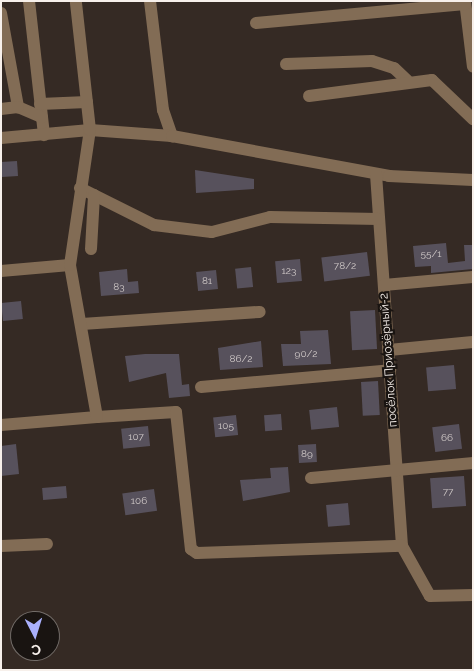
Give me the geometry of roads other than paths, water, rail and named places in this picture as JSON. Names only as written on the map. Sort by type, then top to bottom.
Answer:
[{"type":"street","points":[[29,1],[44,134]]},
{"type":"street","points":[[150,1],[163,110],[172,136]]},
{"type":"street","points":[[76,3],[90,130],[70,265],[97,417]]},
{"type":"street","points":[[256,23],[465,3],[473,67]]},
{"type":"street","points":[[1,13],[18,107]]},
{"type":"street","points":[[286,64],[372,61],[394,68],[407,80]]},
{"type":"street","points":[[309,96],[407,80],[432,80],[473,119]]},
{"type":"street","points":[[40,104],[86,102]]},
{"type":"street","points":[[1,110],[18,107],[42,117]]},
{"type":"street","points":[[1,138],[90,130],[172,136],[376,174],[473,180]]},
{"type":"street","name":"посёлок Приозёрный-2","points":[[376,174],[402,546]]},
{"type":"street","points":[[80,188],[154,225],[212,232],[270,216],[379,219]]},
{"type":"street","points":[[91,249],[94,195]]},
{"type":"street","points":[[1,271],[70,265]]},
{"type":"street","points":[[384,285],[473,277]]},
{"type":"street","points":[[82,324],[260,312]]},
{"type":"street","points":[[388,350],[473,342]]},
{"type":"street","points":[[201,387],[390,370]]},
{"type":"street","points":[[1,425],[176,412],[191,550],[197,553],[402,546],[430,596],[473,595]]},
{"type":"street","points":[[311,478],[473,463]]},
{"type":"street","points":[[1,546],[47,544]]}]
